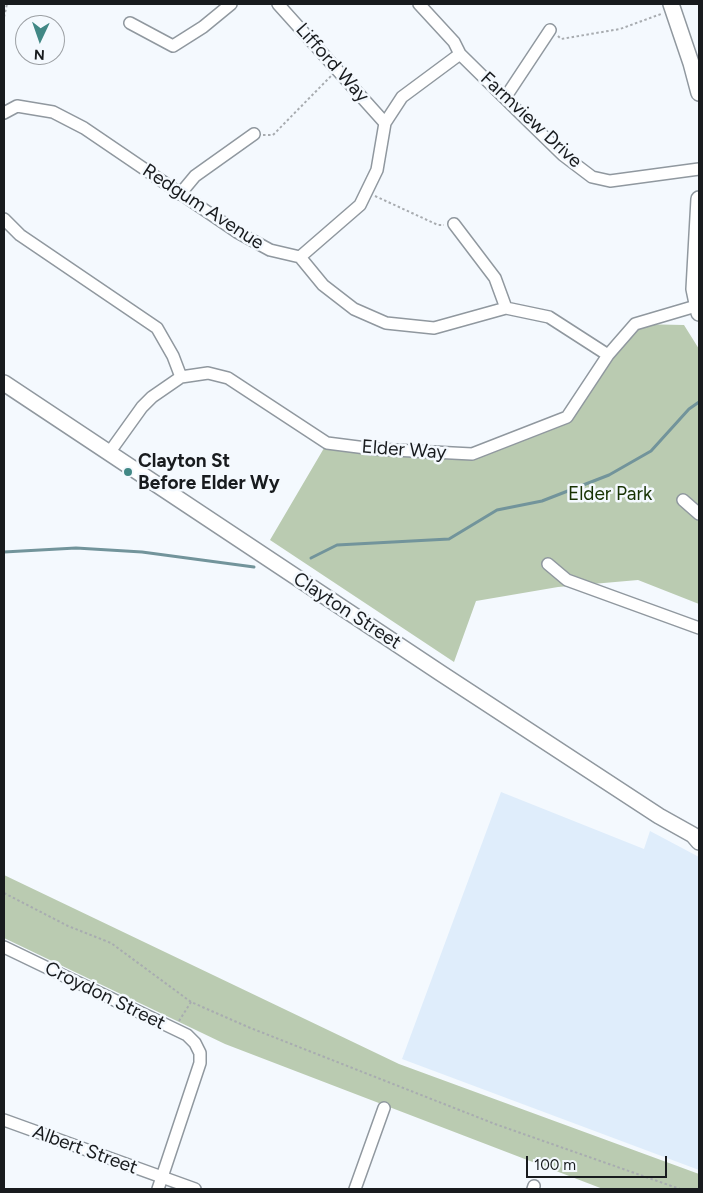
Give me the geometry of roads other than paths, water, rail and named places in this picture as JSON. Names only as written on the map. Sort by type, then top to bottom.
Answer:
[{"type":"main road","points":[[672,7],[699,93]]},
{"type":"main road","points":[[698,309],[694,289],[699,199]]},
{"type":"main road","name":"Clayton Street","points":[[4,383],[659,816],[697,837]]},
{"type":"street","points":[[130,23],[173,46],[204,27],[231,4]]},
{"type":"street","name":"Lifford Way","points":[[278,4],[385,123]]},
{"type":"street","name":"Farmview Drive","points":[[419,4],[454,42],[460,54],[563,155],[592,177],[610,181],[699,169]]},
{"type":"street","points":[[505,98],[550,30]]},
{"type":"street","points":[[460,54],[402,97],[385,123],[377,170],[360,205],[300,257],[324,285],[354,309],[386,323],[434,328],[506,308],[549,317],[608,355]]},
{"type":"street","name":"Redgum Avenue","points":[[4,113],[17,106],[53,112],[84,128],[237,232],[270,250],[300,257]]},
{"type":"street","points":[[180,194],[195,176],[254,134]]},
{"type":"street","points":[[4,219],[20,235],[157,328],[173,356],[181,377]]},
{"type":"street","points":[[454,224],[495,278],[506,308]]},
{"type":"street","name":"Elder Way","points":[[109,453],[142,407],[165,387],[181,377],[196,373],[208,373],[228,378],[327,443],[374,449],[472,454],[567,417],[608,355],[634,324],[698,309]]},
{"type":"street","points":[[683,500],[699,514]]},
{"type":"street","points":[[548,564],[567,580],[699,628]]},
{"type":"street","name":"Croydon Street","points":[[4,947],[187,1035],[195,1043],[200,1053],[198,1072],[162,1178]]},
{"type":"street","points":[[355,1189],[384,1108]]},
{"type":"street","name":"Albert Street","points":[[4,1120],[195,1189]]},
{"type":"street","points":[[158,1189],[162,1178]]},
{"type":"waterway","points":[[311,558],[337,545],[449,539],[497,510],[542,501],[609,475],[651,451],[689,409],[699,402]]},
{"type":"waterway","points":[[4,552],[76,548],[142,552],[254,567]]},
{"type":"place","name":"Clayton St Before Elder Wy","points":[[128,472]]},
{"type":"park label","name":"Elder Park","points":[[610,494]]}]
